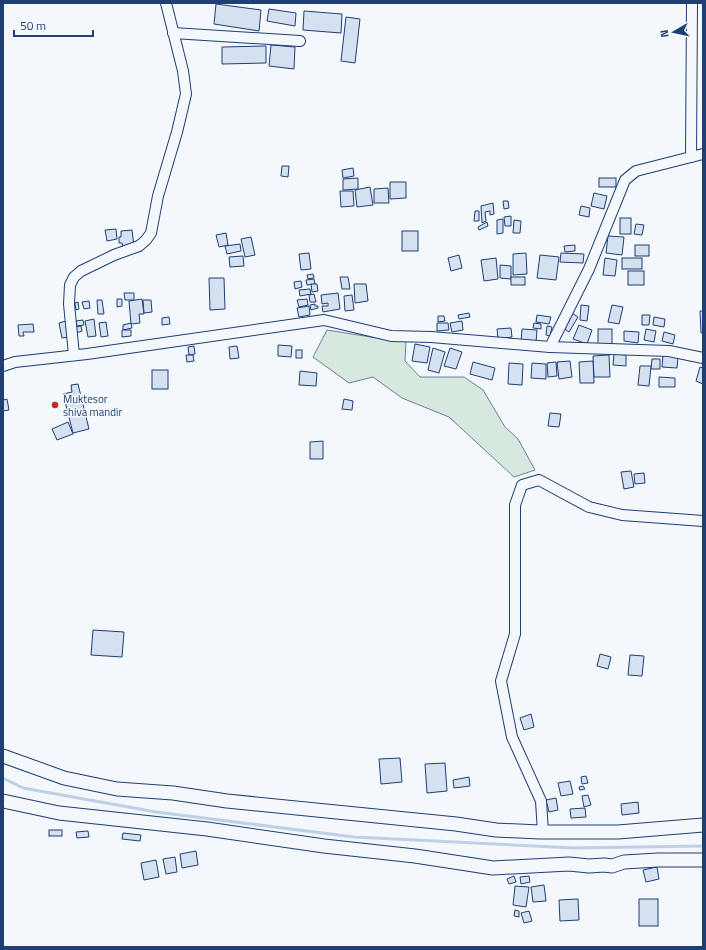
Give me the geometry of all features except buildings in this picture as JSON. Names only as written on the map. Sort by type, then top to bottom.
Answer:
[{"type":"main road","points":[[3,756],[64,778],[117,789],[174,793],[227,801],[448,823],[496,830],[543,832],[618,832],[703,825]]},
{"type":"main road","points":[[3,801],[59,813],[207,829],[324,846],[415,856],[493,868],[568,864],[612,866],[624,862],[703,860]]},
{"type":"street","points":[[74,355],[69,304],[70,285],[74,277],[108,258],[139,246],[151,233],[158,196],[177,132],[186,94],[183,71],[166,3]]},
{"type":"street","points":[[691,157],[692,3]]},
{"type":"street","points":[[173,33],[300,41]]},
{"type":"street","points":[[550,347],[589,269],[625,180],[636,171],[703,154]]},
{"type":"street","points":[[3,366],[15,362],[324,320],[391,336],[431,337],[550,347],[669,351],[703,358]]},
{"type":"street","points":[[543,832],[541,801],[512,737],[501,680],[515,634],[515,505],[522,485],[539,480],[590,507],[622,515],[703,522]]},
{"type":"shaded area","points":[[327,330],[371,337],[406,339],[405,361],[420,377],[464,377],[483,390],[505,427],[518,439],[535,470],[514,477],[449,417],[402,398],[373,377],[349,383],[313,357]]},
{"type":"waterway","points":[[3,778],[23,788],[156,812],[354,837],[574,848],[703,846]]},
{"type":"place","name":"Muktesor shiva mandir","points":[[55,405]]}]
